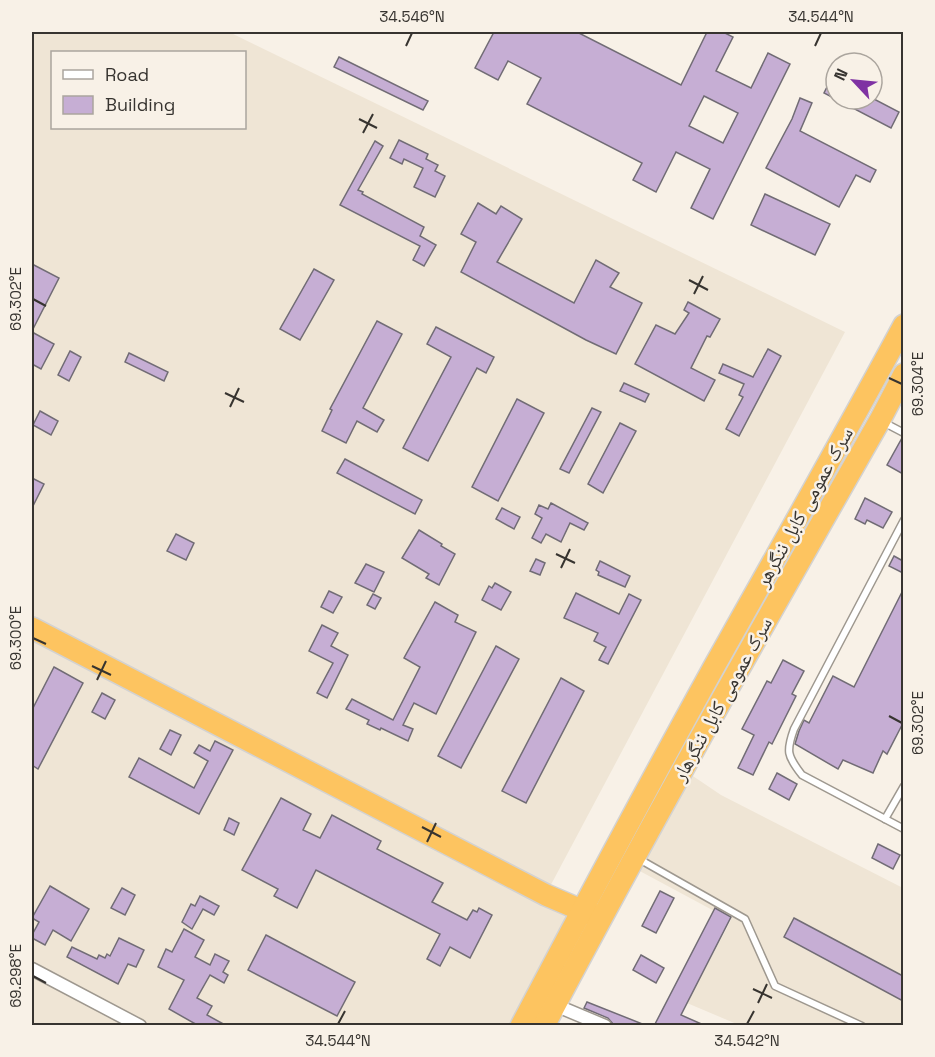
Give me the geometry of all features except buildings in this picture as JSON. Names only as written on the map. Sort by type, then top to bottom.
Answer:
[{"type":"highway","name":"سرک عمومی کابل ننگرهر","points":[[582,910],[903,325]]},
{"type":"highway","name":"سرک عمومی کابل ننگرهار","points":[[544,1026],[634,856],[880,420],[903,374]]},
{"type":"highway","points":[[32,627],[546,895],[601,919]]},
{"type":"highway","points":[[521,1026],[582,910]]},
{"type":"street","points":[[32,969],[140,1026]]},
{"type":"street","points":[[555,1005],[605,1026]]},
{"type":"lane","points":[[880,420],[903,433]]},
{"type":"lane","points":[[903,520],[787,746],[792,762],[802,775],[903,829]]},
{"type":"lane","points":[[885,819],[903,786]]},
{"type":"lane","points":[[634,856],[745,919],[775,986],[862,1026]]},
{"type":"shaded area","points":[[32,32],[229,32],[845,332],[546,894],[582,910],[521,1025],[32,1025]]},
{"type":"shaded area","points":[[684,770],[721,795],[903,888],[903,1025],[739,1025],[687,1003],[731,920],[636,869]]}]
